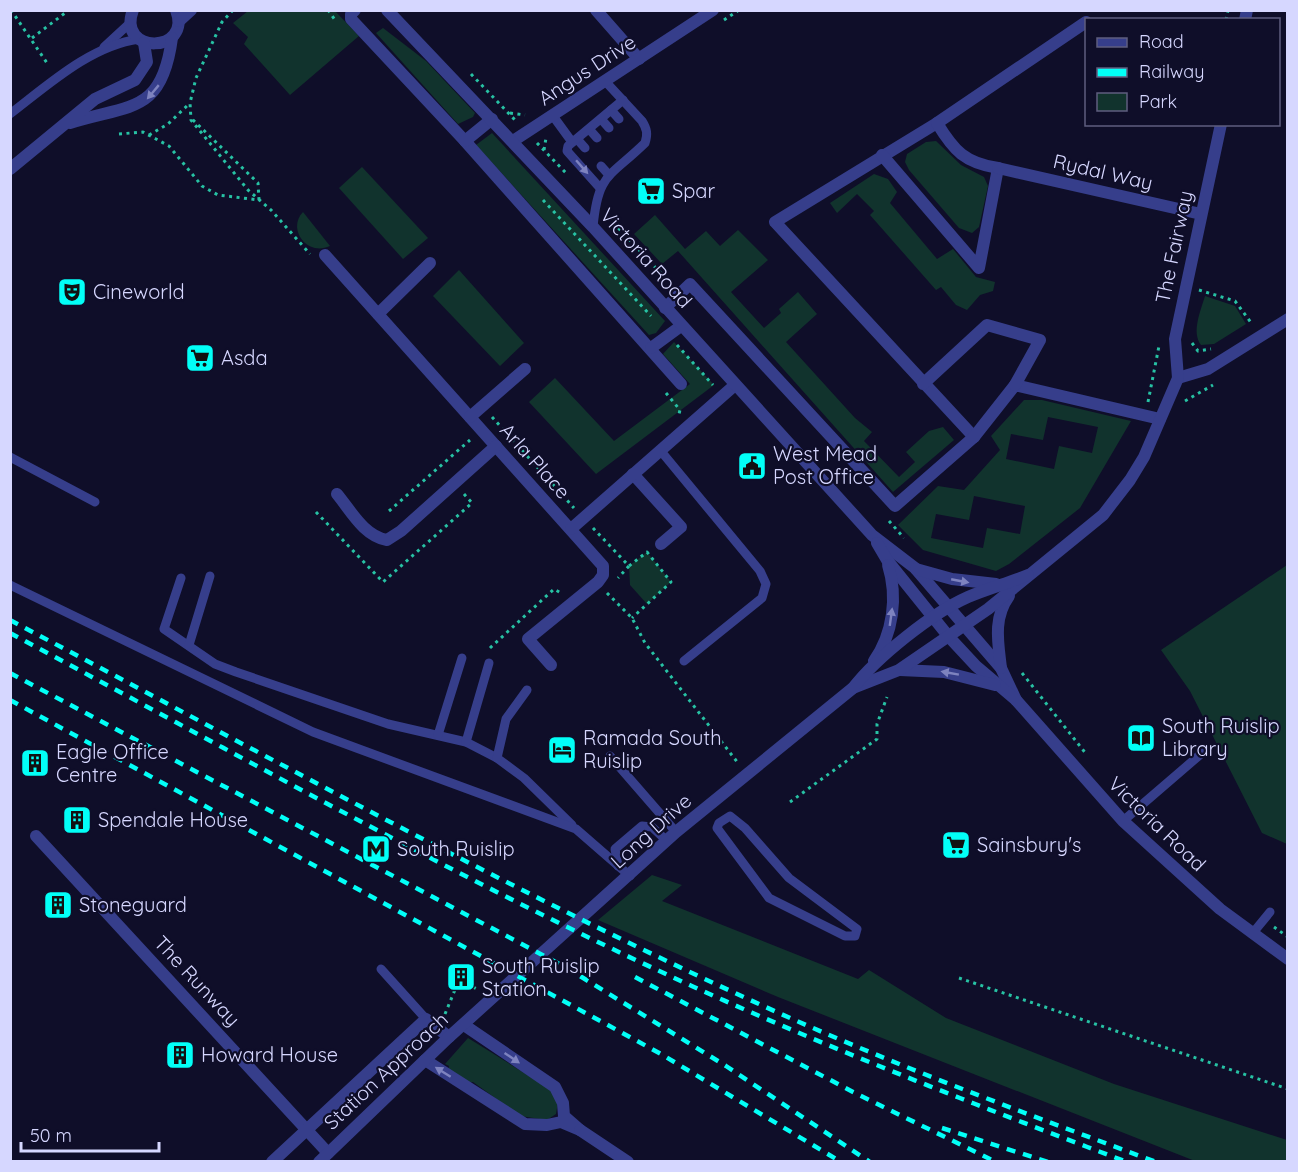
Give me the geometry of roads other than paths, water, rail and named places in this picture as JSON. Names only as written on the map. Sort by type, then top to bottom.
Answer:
[{"type":"street","points":[[64,125],[140,104],[153,94],[165,70],[177,16],[191,10]]},
{"type":"street","points":[[356,10],[351,14],[351,19],[465,141],[681,384]]},
{"type":"street","name":"Victoria Road","points":[[387,10],[593,227],[872,535],[915,568],[1001,668],[1016,700]]},
{"type":"street","points":[[596,10],[639,59]]},
{"type":"street","name":"Angus Drive","points":[[513,141],[713,10]]},
{"type":"street","points":[[10,170],[95,99],[135,80],[147,62],[131,15]]},
{"type":"street","points":[[974,437],[775,222],[937,123],[1085,22]]},
{"type":"street","points":[[141,41],[158,45],[172,38]]},
{"type":"street","points":[[465,141],[492,119]]},
{"type":"street","name":"Rydal Way","points":[[937,123],[951,146],[975,164],[1201,214]]},
{"type":"street","name":"The Fairway","points":[[1178,378],[1175,339],[1221,126]]},
{"type":"street","points":[[882,155],[979,268],[998,168]]},
{"type":"street","name":"Arla Place","points":[[320,256],[378,314],[471,417],[491,449],[571,530],[735,385]]},
{"type":"street","points":[[378,314],[430,263]]},
{"type":"street","points":[[665,308],[690,284],[895,506],[974,437],[1015,385],[1040,340],[987,325],[924,384]]},
{"type":"street","points":[[1178,378],[1208,369],[1287,319]]},
{"type":"street","points":[[651,348],[681,326]]},
{"type":"street","points":[[471,417],[525,369]]},
{"type":"street","name":"Long Drive","points":[[853,688],[899,670],[949,637],[1012,585],[1073,542],[1103,515],[1144,457],[1178,378]]},
{"type":"street","points":[[1015,385],[1160,419]]},
{"type":"street","points":[[337,494],[367,532],[377,538],[387,540],[401,531],[491,449]]},
{"type":"street","points":[[633,474],[681,527],[662,544]]},
{"type":"street","points":[[550,665],[528,639],[598,582],[603,575],[603,566],[571,530]]},
{"type":"street","name":"Victoria Road","points":[[872,535],[887,560],[949,637],[1016,700],[1156,854],[1252,934],[1287,958]]},
{"type":"street","points":[[868,669],[887,637],[890,623],[893,591],[887,560]]},
{"type":"street","points":[[915,568],[974,583],[1012,585],[999,617],[997,633],[1001,668]]},
{"type":"street","name":"Long Drive","points":[[481,1010],[671,837],[853,688],[868,669],[948,608],[1012,585]]},
{"type":"street","points":[[899,670],[944,672],[999,686]]},
{"type":"street","name":"The Runway","points":[[36,836],[305,1130],[324,1157]]},
{"type":"street","name":"Station Approach","points":[[324,1157],[449,1037],[481,1010]]},
{"type":"street","points":[[272,1161],[426,1019],[449,1037]]},
{"type":"street","points":[[464,1025],[555,1087],[564,1103],[564,1116],[580,1130],[628,1161]]},
{"type":"street","points":[[425,1060],[525,1124],[547,1125],[561,1122],[580,1130]]},
{"type":"lane","points":[[98,52],[131,15]]},
{"type":"lane","points":[[10,114],[98,52],[122,41],[141,41]]},
{"type":"lane","points":[[593,227],[600,188],[609,175],[642,146],[647,136],[647,128],[605,81]]},
{"type":"lane","points":[[600,188],[567,151],[575,140],[623,100]]},
{"type":"lane","points":[[611,110],[619,119]]},
{"type":"lane","points":[[553,116],[585,148]]},
{"type":"lane","points":[[601,119],[609,128]]},
{"type":"lane","points":[[588,129],[597,138]]},
{"type":"lane","points":[[634,137],[642,146]]},
{"type":"lane","points":[[623,146],[631,155]]},
{"type":"lane","points":[[612,156],[620,165]]},
{"type":"lane","points":[[601,165],[609,175]]},
{"type":"lane","points":[[660,450],[760,571],[766,584],[762,597],[684,661]]},
{"type":"lane","points":[[10,457],[95,502]]},
{"type":"lane","points":[[189,645],[210,576]]},
{"type":"lane","points":[[181,578],[164,629],[215,664],[388,724],[466,742],[497,758],[524,778],[630,876]]},
{"type":"lane","points":[[10,585],[313,732],[576,828]]},
{"type":"lane","points":[[438,735],[462,658]]},
{"type":"lane","points":[[466,742],[489,663]]},
{"type":"lane","points":[[497,758],[506,718],[527,690]]},
{"type":"lane","points":[[1123,820],[1202,753]]},
{"type":"lane","points":[[610,756],[671,837]]},
{"type":"lane","points":[[713,801],[725,819]]},
{"type":"lane","points":[[732,816],[789,878],[857,929],[855,936],[845,936],[769,898],[717,828],[725,819],[732,816]]},
{"type":"lane","points":[[618,866],[615,849],[642,826],[652,827],[671,837]]},
{"type":"lane","points":[[1252,934],[1270,912]]},
{"type":"lane","points":[[381,969],[426,1019]]},
{"type":"railway","points":[[10,620],[382,818],[664,960],[857,1047],[1156,1162]]},
{"type":"railway","points":[[10,633],[411,848],[655,969],[830,1046],[1127,1162]]},
{"type":"railway","points":[[10,673],[567,968],[726,1066],[870,1162]]},
{"type":"railway","points":[[10,700],[661,1054],[841,1162]]},
{"type":"railway","points":[[635,977],[853,1092],[996,1162]]},
{"type":"railway","points":[[942,1128],[1048,1162]]},
{"type":"place","name":"Spar","points":[[651,191]]},
{"type":"place","name":"Cineworld","points":[[72,292]]},
{"type":"place","name":"Asda","points":[[200,358]]},
{"type":"place","name":"West Mead Post Office","points":[[752,466]]},
{"type":"place","name":"South Ruislip Library","points":[[1141,738]]},
{"type":"place","name":"Ramada South Ruislip","points":[[562,750]]},
{"type":"place","name":"Eagle Office Centre","points":[[35,763]]},
{"type":"place","name":"Spendale House","points":[[77,820]]},
{"type":"place","name":"Sainsbury's","points":[[956,845]]},
{"type":"place","name":"South Ruislip","points":[[376,849]]},
{"type":"place","name":"Stoneguard","points":[[58,905]]},
{"type":"place","name":"South Ruislip Station","points":[[461,977]]},
{"type":"place","name":"Howard House","points":[[180,1055]]}]
